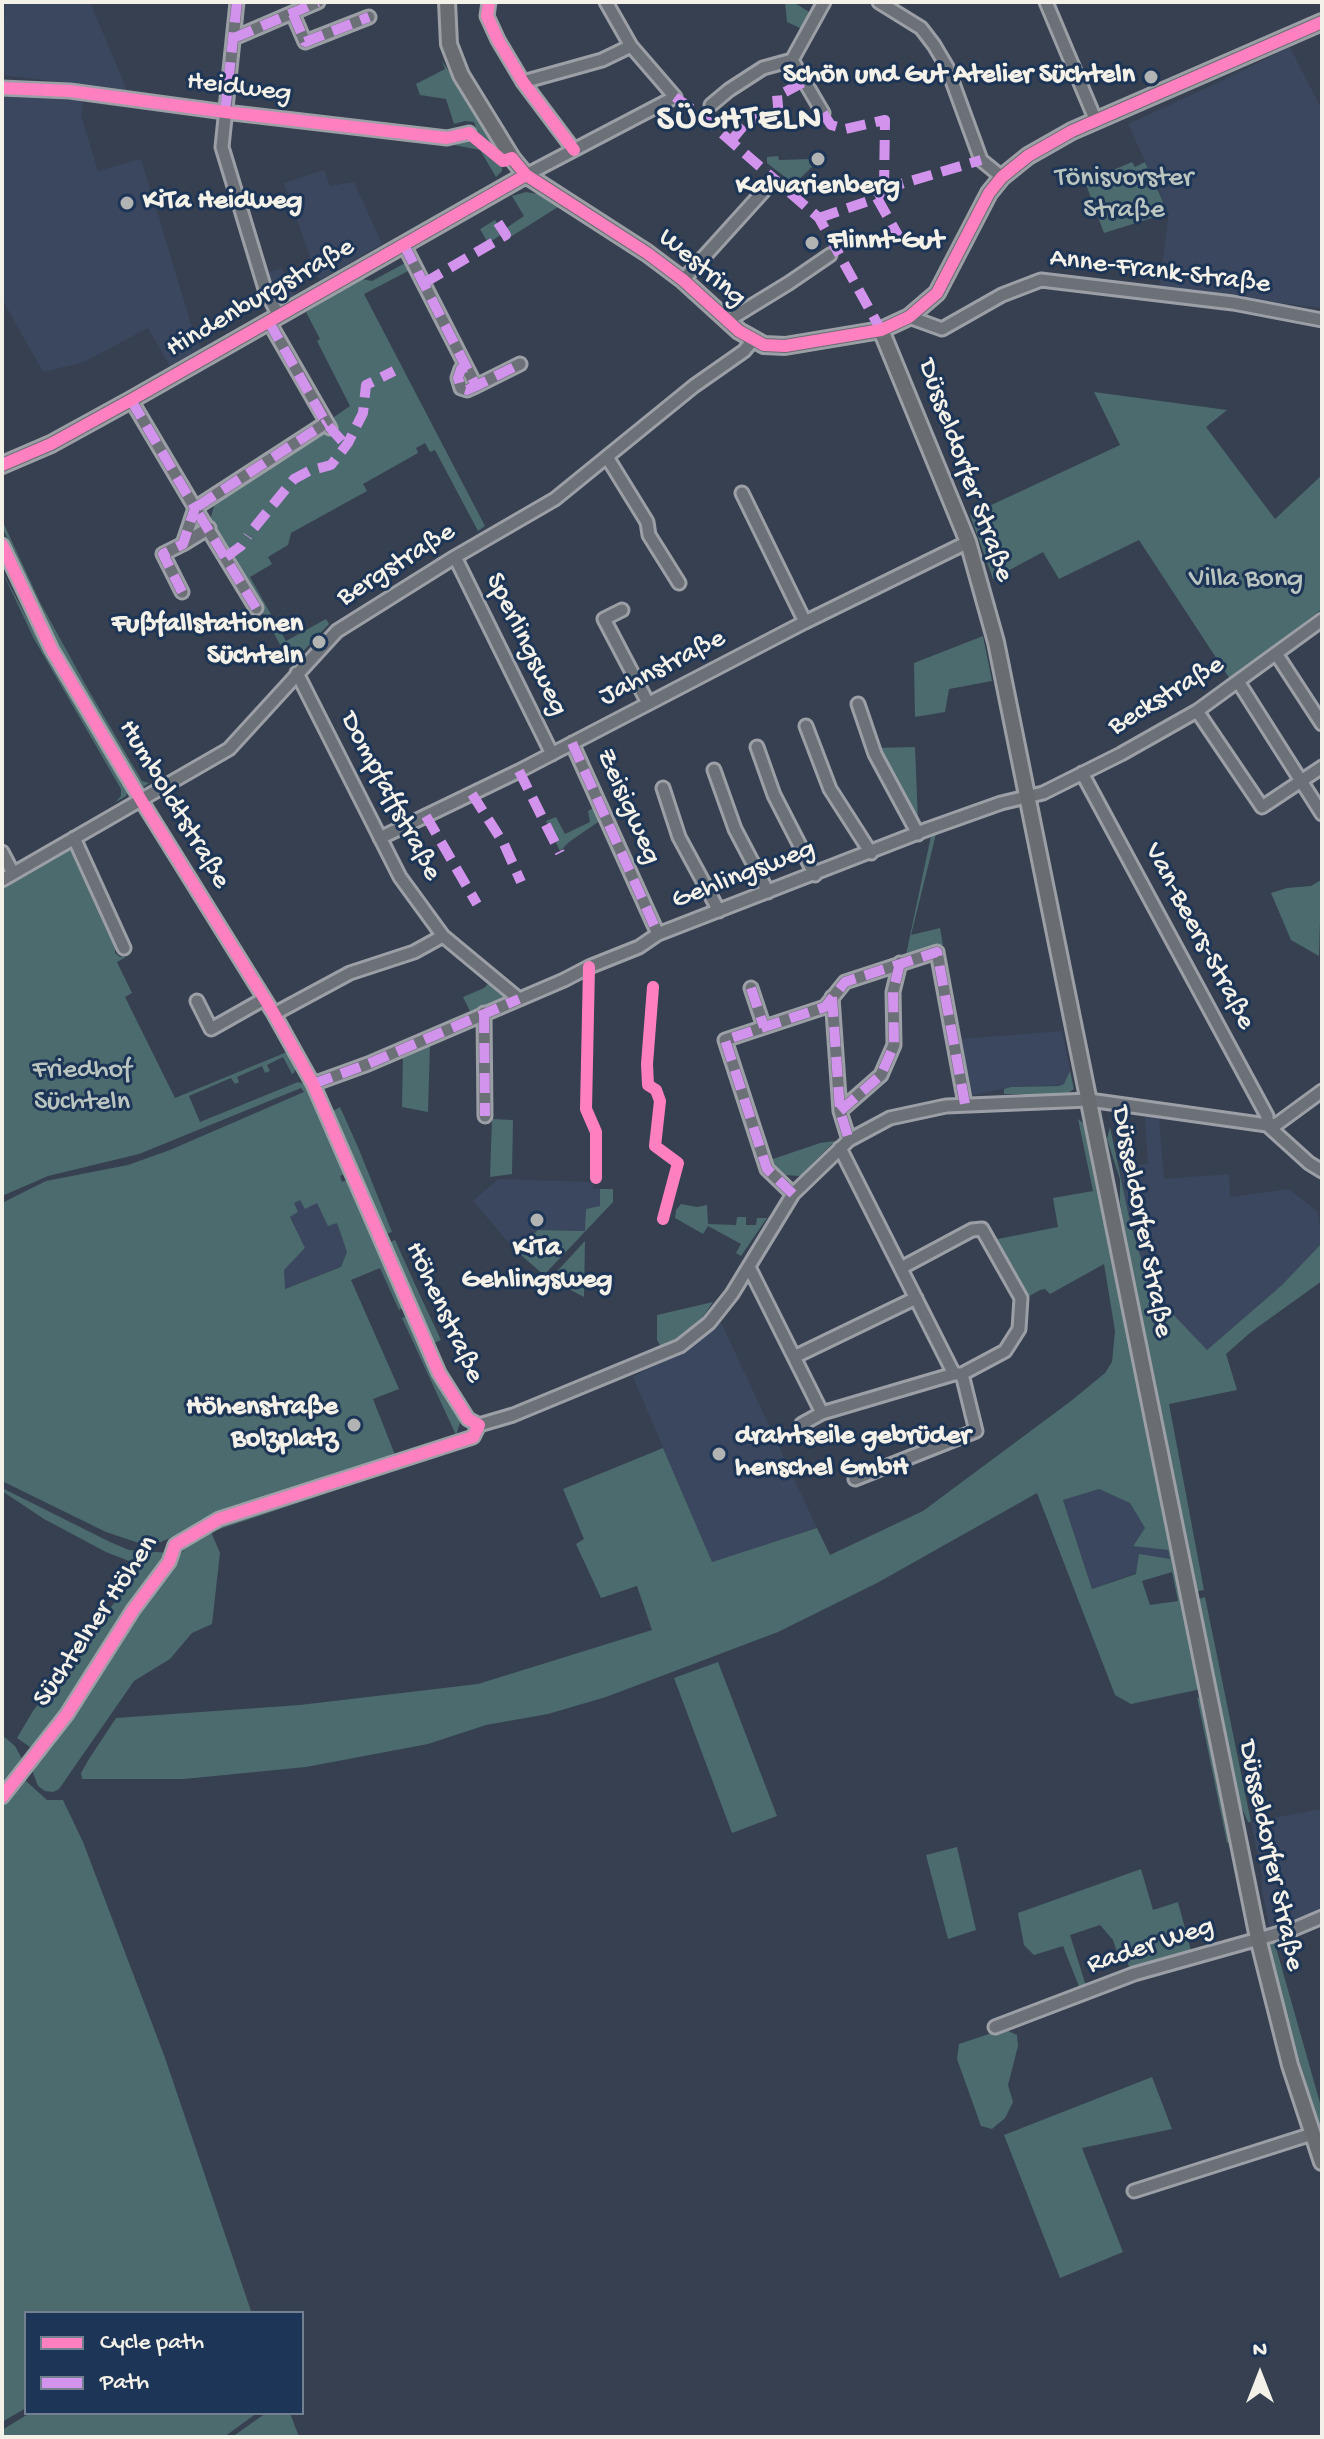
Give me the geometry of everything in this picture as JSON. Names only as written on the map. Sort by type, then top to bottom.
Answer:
[{"type":"main road","name":"Westring","points":[[447,2],[449,44],[461,75],[512,158],[526,175],[647,253],[683,280],[727,321],[764,345],[785,346],[881,330]]},
{"type":"main road","points":[[881,330],[909,317],[937,293],[989,193],[1002,177],[1050,142],[1322,22]]},
{"type":"main road","name":"Hindenburgstraße","points":[[2,465],[51,444],[131,400],[526,175]]},
{"type":"main road","name":"Düsseldorfer Straße","points":[[881,330],[968,542],[996,642],[1258,1938],[1280,2033],[1322,2162]]},
{"type":"street","points":[[183,544],[195,508],[328,425],[274,319],[224,160],[223,136],[237,2]]},
{"type":"street","points":[[234,38],[318,2]]},
{"type":"street","points":[[489,2],[487,16],[492,28],[523,82],[574,150]]},
{"type":"street","points":[[523,82],[602,60],[631,46],[606,2]]},
{"type":"street","points":[[711,105],[763,68],[792,60],[824,2]]},
{"type":"street","points":[[879,2],[921,28],[934,45],[947,67],[981,160],[1002,177]]},
{"type":"street","points":[[1046,2],[1096,121]]},
{"type":"street","points":[[293,14],[305,42],[369,17]]},
{"type":"street","name":"Hindenburgstraße","points":[[526,175],[675,97],[631,46]]},
{"type":"street","points":[[792,60],[823,113]]},
{"type":"street","name":"Heidweg","points":[[2,88],[70,91],[447,138],[469,133]]},
{"type":"street","points":[[683,280],[769,185]]},
{"type":"street","points":[[404,245],[476,386],[520,364]]},
{"type":"street","points":[[727,321],[830,255]]},
{"type":"street","name":"Anne-Frank-Straße","points":[[909,317],[942,329],[988,303],[1041,280],[1233,303],[1322,320]]},
{"type":"street","name":"Bergstraße","points":[[2,880],[229,749],[337,631],[555,499],[694,386],[744,351],[753,340]]},
{"type":"street","points":[[131,400],[256,608]]},
{"type":"street","points":[[607,457],[647,522],[649,535],[679,583]]},
{"type":"street","points":[[742,493],[805,622]]},
{"type":"street","points":[[182,592],[163,554],[209,528]]},
{"type":"street","name":"Jahnstraße","points":[[380,838],[968,542]]},
{"type":"street","name":"Humboldtstraße","points":[[2,545],[52,650],[274,1014],[313,1084]]},
{"type":"street","name":"Sperlingsweg","points":[[455,557],[552,754]]},
{"type":"street","points":[[622,610],[604,619],[648,703]]},
{"type":"street","name":"Beckstraße","points":[[1027,797],[1043,793],[1197,711],[1322,620]]},
{"type":"street","points":[[1277,655],[1322,724]]},
{"type":"street","name":"Dompfaffstraße","points":[[297,673],[400,877],[443,936],[519,999]]},
{"type":"street","points":[[1239,683],[1322,814]]},
{"type":"street","points":[[858,704],[875,754],[918,834]]},
{"type":"street","points":[[1197,711],[1262,807],[1322,767]]},
{"type":"street","points":[[806,726],[830,789],[871,853]]},
{"type":"street","name":"Zeisigweg","points":[[572,743],[658,934]]},
{"type":"street","points":[[757,747],[774,795],[815,875]]},
{"type":"street","points":[[714,770],[735,829],[768,892]]},
{"type":"street","name":"Van-Beers-Straße","points":[[1082,773],[1267,1116],[1267,1125]]},
{"type":"street","points":[[663,788],[679,837],[719,911]]},
{"type":"street","name":"Gehlingsweg","points":[[313,1084],[368,1064],[639,947],[658,934],[1001,803],[1027,797]]},
{"type":"street","points":[[74,838],[124,948]]},
{"type":"street","points":[[2,852],[13,873]]},
{"type":"street","points":[[274,1014],[350,973],[414,952],[443,936]]},
{"type":"street","points":[[793,1194],[767,1169],[725,1040],[825,1007],[845,982],[937,952],[965,1104]]},
{"type":"street","points":[[840,1111],[881,1075],[894,1045],[893,992],[900,963]]},
{"type":"street","points":[[751,988],[764,1027]]},
{"type":"street","points":[[832,997],[844,1144],[901,1268],[958,1374],[976,1431],[855,1479]]},
{"type":"street","points":[[197,1001],[211,1029],[264,999]]},
{"type":"street","points":[[484,1013],[485,1116]]},
{"type":"street","name":"Höhenstraße","points":[[313,1084],[439,1373],[468,1419],[479,1425],[513,1415],[680,1346],[709,1323],[749,1267],[793,1194],[844,1144],[890,1118],[925,1109],[965,1104],[1089,1100],[1267,1125]]},
{"type":"street","points":[[1267,1125],[1277,1124],[1322,1091]]},
{"type":"street","points":[[1267,1125],[1322,1171]]},
{"type":"street","points":[[802,1424],[822,1413],[958,1374],[1005,1351],[1019,1329],[1021,1298],[982,1229],[972,1230],[901,1268]]},
{"type":"street","points":[[749,1267],[822,1413]]},
{"type":"street","points":[[794,1357],[916,1298]]},
{"type":"street","name":"Höhenstraße","points":[[349,1477],[473,1437],[479,1425]]},
{"type":"street","name":"Süchtelner Höhen","points":[[2,1797],[67,1714],[133,1610],[169,1562],[175,1545],[219,1519],[349,1477]]},
{"type":"street","name":"Rader Weg","points":[[995,2027],[1134,1974],[1294,1929],[1322,1917]]},
{"type":"street","points":[[1134,2191],[1312,2134]]},
{"type":"shaded area","points":[[5,2],[90,2],[127,90],[2,75]]},
{"type":"shaded area","points":[[1290,47],[1322,110],[1322,308],[1159,288],[1169,213],[1128,124]]},
{"type":"shaded area","points":[[2,94],[84,98],[81,115],[98,171],[141,159],[195,337],[202,349],[170,366],[148,328],[84,362],[43,372],[2,299]]},
{"type":"shaded area","points":[[324,170],[330,186],[354,182],[382,244],[320,280],[284,183]]},
{"type":"shaded area","points":[[282,268],[294,296],[287,301],[278,298],[266,273]]},
{"type":"shaded area","points":[[1062,1031],[1070,1071],[1064,1085],[1011,1087],[970,1096],[960,1039]]},
{"type":"shaded area","points":[[1145,1116],[1159,1117],[1164,1179],[1229,1174],[1230,1197],[1289,1189],[1318,1212],[1322,1243],[1282,1285],[1207,1350],[1151,1291],[1130,1222],[1118,1167],[1148,1164]]},
{"type":"shaded area","name":"KiTa Gehlingsweg","points":[[498,1179],[593,1182],[593,1189],[600,1189],[600,1207],[586,1231],[539,1230],[515,1250],[473,1201]]},
{"type":"shaded area","points":[[294,1202],[317,1203],[337,1222],[347,1252],[341,1267],[284,1289],[284,1270],[305,1248],[290,1216]]},
{"type":"shaded area","points":[[719,1318],[817,1528],[712,1562],[633,1377],[685,1350]]},
{"type":"shaded area","points":[[1099,1489],[1130,1503],[1145,1528],[1133,1545],[1168,1550],[1170,1560],[1092,1589],[1063,1500]]},
{"type":"shaded area","points":[[1322,1809],[1322,1913],[1298,1924],[1273,1930],[1269,1925],[1262,1891],[1251,1822]]},
{"type":"green space","points":[[785,2],[793,2],[811,13],[802,29],[787,22]]},
{"type":"green space","points":[[442,61],[478,114],[502,164],[502,171],[496,177],[480,150],[454,145],[478,134],[474,122],[454,124],[446,99],[420,95],[416,84],[445,69]]},
{"type":"green space","points":[[778,156],[779,160],[814,159],[820,164],[813,166],[794,184],[767,163],[767,157]]},
{"type":"green space","name":"Tönisvorster Straße","points":[[1132,162],[1135,167],[1145,162],[1168,213],[1104,233],[1084,179],[1095,174],[1097,177]]},
{"type":"green space","points":[[526,192],[538,194],[558,207],[504,241],[501,235],[488,243],[480,229],[495,220],[502,231],[524,216],[512,196]]},
{"type":"green space","points":[[407,262],[410,270],[364,294],[485,526],[478,531],[435,450],[430,452],[425,443],[416,448],[418,453],[363,484],[367,491],[291,533],[288,545],[268,557],[272,564],[250,577],[286,641],[326,619],[329,624],[291,664],[210,520],[216,499],[350,406],[306,312],[362,279],[372,281]]},
{"type":"green space","name":"Villa Bong","points":[[1094,392],[1227,410],[1206,427],[1275,519],[1322,475],[1322,609],[1230,679],[1139,540],[1059,579],[1043,552],[993,579],[970,515],[1120,445]]},
{"type":"green space","points":[[2,520],[40,602],[85,684],[142,781],[149,783],[143,787],[53,645],[54,640],[2,527]]},
{"type":"green space","points":[[2,571],[41,644],[47,646],[53,656],[52,663],[128,790],[126,796],[116,802],[121,796],[121,789],[34,639]]},
{"type":"green space","points":[[983,636],[992,681],[949,689],[945,712],[915,717],[914,663]]},
{"type":"green space","points":[[915,747],[918,822],[876,748]]},
{"type":"green space","points":[[597,806],[601,820],[560,851],[546,821],[556,817],[565,834],[590,822],[588,811]]},
{"type":"green space","points":[[936,834],[911,935],[940,928],[943,945],[906,955],[931,836]]},
{"type":"green space","name":"Friedhof Süchteln","points":[[72,846],[115,936],[115,953],[126,957],[117,962],[132,993],[125,997],[175,1098],[287,1052],[296,1068],[292,1074],[283,1057],[267,1065],[270,1071],[265,1073],[262,1066],[237,1077],[239,1082],[235,1084],[231,1078],[189,1096],[200,1122],[298,1082],[305,1084],[346,1173],[340,1176],[342,1182],[349,1179],[405,1307],[399,1310],[380,1268],[351,1280],[399,1389],[373,1399],[395,1455],[161,1542],[139,1543],[106,1532],[2,1481],[2,1203],[46,1181],[128,1165],[170,1150],[304,1092],[301,1088],[139,1154],[48,1176],[2,1196],[2,887]],"holes":[[[300,1200],[305,1209],[317,1203],[328,1226],[337,1223],[347,1252],[341,1267],[285,1289],[284,1270],[305,1248],[290,1217],[298,1212],[294,1203]]]},
{"type":"green space","points":[[1321,880],[1319,956],[1291,940],[1271,893],[1311,886]]},
{"type":"green space","points":[[492,980],[502,988],[504,998],[471,1013],[463,997],[484,988]]},
{"type":"green space","points":[[430,1043],[428,1112],[402,1107],[403,1053]]},
{"type":"green space","points":[[1070,1071],[1074,1089],[1067,1094],[1023,1097],[1022,1094],[1004,1094],[1004,1089],[1011,1087],[1059,1086],[1064,1084]]},
{"type":"green space","points":[[340,1107],[392,1232],[382,1235],[378,1226],[380,1222],[333,1111]]},
{"type":"green space","points":[[492,1119],[513,1120],[512,1174],[490,1177]]},
{"type":"green space","points":[[1078,1119],[1088,1127],[1201,1689],[1131,1704],[1115,1695],[1037,1493],[877,1583],[778,1632],[606,1697],[548,1714],[486,1725],[428,1744],[306,1767],[184,1779],[82,1779],[81,1773],[116,1718],[300,1705],[478,1684],[652,1630],[637,1586],[601,1598],[576,1544],[584,1539],[563,1489],[663,1448],[712,1562],[817,1528],[830,1555],[923,1511],[1071,1401],[1105,1373],[1112,1362],[1115,1331],[1104,1264],[1050,1294],[1045,1289],[1024,1299],[993,1240],[1058,1227],[1053,1198],[1093,1191]],"holes":[[[1099,1489],[1130,1503],[1145,1528],[1133,1546],[1168,1550],[1170,1559],[1139,1554],[1136,1574],[1092,1589],[1063,1500]],[[1172,1572],[1178,1601],[1150,1605],[1142,1581]]]},
{"type":"green space","points":[[1110,1127],[1130,1222],[1151,1291],[1207,1350],[1282,1285],[1322,1243],[1322,1281],[1226,1354],[1237,1390],[1169,1404],[1204,1590],[1194,1592],[1133,1295],[1120,1202],[1120,1179],[1107,1139]]},
{"type":"green space","points":[[835,1141],[800,1176],[784,1175],[772,1168],[770,1160]]},
{"type":"green space","points":[[600,1189],[613,1189],[613,1202],[544,1275],[515,1250],[538,1230],[585,1231],[586,1209],[600,1206]]},
{"type":"green space","points":[[681,1204],[707,1205],[708,1224],[736,1225],[737,1217],[746,1217],[746,1225],[756,1225],[757,1218],[767,1218],[741,1256],[736,1253],[741,1244],[708,1226],[703,1234],[675,1218]]},
{"type":"green space","points":[[395,1240],[441,1340],[434,1343],[394,1253],[386,1244]]},
{"type":"green space","points":[[585,1241],[584,1297],[550,1279]]},
{"type":"green space","points":[[713,1302],[702,1318],[662,1349],[657,1340],[657,1315]]},
{"type":"green space","points":[[409,1315],[459,1414],[456,1435],[402,1318]]},
{"type":"green space","points":[[388,1469],[394,1471],[211,1532],[220,1553],[212,1624],[192,1633],[170,1659],[134,1681],[59,1789],[45,1791],[38,1786],[32,1770],[36,1755],[139,1605],[192,1540],[222,1523]]},
{"type":"green space","points":[[2,1488],[129,1550],[169,1553],[61,1716],[33,1747],[17,1738],[33,1711],[142,1566],[106,1552],[44,1519],[2,1491]]},
{"type":"green space","points":[[1205,1597],[1251,1822],[1248,1822],[1241,1806],[1196,1600]]},
{"type":"green space","points":[[718,1662],[777,1816],[732,1833],[674,1678]]},
{"type":"green space","points":[[1197,1697],[1206,1703],[1232,1841],[1227,1843]]},
{"type":"green space","points":[[2,1735],[15,1746],[22,1765],[2,1790]]},
{"type":"green space","points":[[25,1780],[47,1800],[63,1800],[83,1842],[164,2055],[251,2311],[24,2311],[24,2409],[2,2422],[2,1804]]},
{"type":"green space","points":[[957,1847],[976,1930],[948,1939],[926,1855]]},
{"type":"green space","points":[[1141,1869],[1153,1910],[1178,1902],[1191,1951],[1129,1967],[1124,1950],[1117,1952],[1113,1940],[1100,1925],[1070,1935],[1086,1986],[1080,1989],[1063,1946],[1034,1955],[1024,1945],[1018,1913]]},
{"type":"green space","points":[[1302,1933],[1275,1944],[1322,2110],[1322,2132],[1292,2038],[1268,1942]]},
{"type":"green space","points":[[1004,2029],[1017,2035],[1018,2046],[1008,2085],[1013,2102],[1005,2118],[992,2129],[981,2126],[957,2059],[959,2044]]},
{"type":"green space","points":[[1152,2077],[1172,2129],[1082,2148],[1123,2252],[1060,2278],[1004,2135]]},
{"type":"green space","points":[[27,2415],[254,2415],[224,2437],[2,2437],[2,2430]]},
{"type":"green space","points":[[263,2415],[291,2415],[299,2437],[232,2437]]},
{"type":"marked path","points":[[225,112],[237,2]]},
{"type":"marked path","points":[[234,38],[318,2]]},
{"type":"marked path","points":[[293,14],[305,42],[369,17]]},
{"type":"marked path","points":[[785,92],[804,82]]},
{"type":"marked path","points":[[731,141],[749,119],[779,117],[777,95],[781,94]]},
{"type":"marked path","points":[[675,97],[703,117],[819,218],[881,330]]},
{"type":"marked path","points":[[823,113],[831,125],[845,129],[885,120],[884,189]]},
{"type":"marked path","points":[[884,189],[981,160]]},
{"type":"marked path","points":[[819,218],[877,198],[884,189]]},
{"type":"marked path","points":[[877,198],[899,237]]},
{"type":"marked path","points":[[424,283],[506,235],[495,218]]},
{"type":"marked path","points":[[404,245],[476,386],[520,364]]},
{"type":"marked path","points":[[269,322],[326,423],[342,441],[348,443]]},
{"type":"marked path","points":[[466,367],[461,369],[458,378],[461,388],[467,390],[476,386]]},
{"type":"marked path","points":[[254,528],[294,479],[331,465],[348,443],[363,413],[366,385],[394,371]]},
{"type":"marked path","points":[[131,400],[195,508],[183,544],[163,554],[182,592]]},
{"type":"marked path","points":[[256,608],[195,508],[326,423]]},
{"type":"marked path","points":[[226,557],[241,546],[248,536]]},
{"type":"marked path","points":[[572,743],[658,934]]},
{"type":"marked path","points":[[519,771],[560,853]]},
{"type":"marked path","points":[[472,794],[504,844],[521,882]]},
{"type":"marked path","points":[[426,816],[477,904]]},
{"type":"marked path","points":[[793,1194],[767,1169],[725,1040],[825,1007],[845,982],[937,952],[965,1104]]},
{"type":"marked path","points":[[840,1111],[881,1075],[894,1045],[893,992],[900,963]]},
{"type":"marked path","points":[[751,988],[764,1027]]},
{"type":"marked path","points":[[832,997],[840,1111],[849,1140]]},
{"type":"marked path","points":[[313,1084],[368,1064],[519,999]]},
{"type":"marked path","points":[[484,1013],[485,1116]]},
{"type":"cycle path","points":[[489,2],[487,16],[498,40],[523,82],[574,150]]},
{"type":"cycle path","points":[[2,88],[70,91],[447,138],[469,133],[503,161],[512,158],[526,175],[647,253],[683,280],[739,331],[764,345],[785,346],[881,330],[909,317],[937,293],[989,193],[1002,177],[1028,156],[1072,131],[1322,22]]},
{"type":"cycle path","points":[[2,465],[51,444],[131,400],[526,175]]},
{"type":"cycle path","points":[[2,545],[52,650],[274,1014],[313,1084],[439,1373],[468,1419],[479,1425],[473,1437],[219,1519],[175,1545],[169,1562],[133,1610],[67,1714],[2,1797]]},
{"type":"cycle path","points":[[589,967],[586,1109],[596,1132],[596,1178]]},
{"type":"cycle path","points":[[653,987],[647,1064],[648,1085],[656,1090],[660,1101],[655,1146],[678,1163],[663,1219]]},
{"type":"place","name":"Schön und Gut Atelier Süchteln","points":[[1151,77]]},
{"type":"place","name":"Kalvarienberg","points":[[818,159]]},
{"type":"place","name":"KiTa Heidweg","points":[[127,203]]},
{"type":"place","name":"Flinnt-Gut","points":[[812,243]]},
{"type":"place","name":"Fußfallstationen Süchteln","points":[[319,642]]},
{"type":"place","name":"KiTa Gehlingsweg","points":[[537,1220]]},
{"type":"place","name":"Höhenstraße Bolzplatz","points":[[354,1425]]},
{"type":"place","name":"drahtseile gebrüder henschel GmbH","points":[[719,1454]]},
{"type":"district","name":"SÜCHTELN","points":[[740,121]]}]
